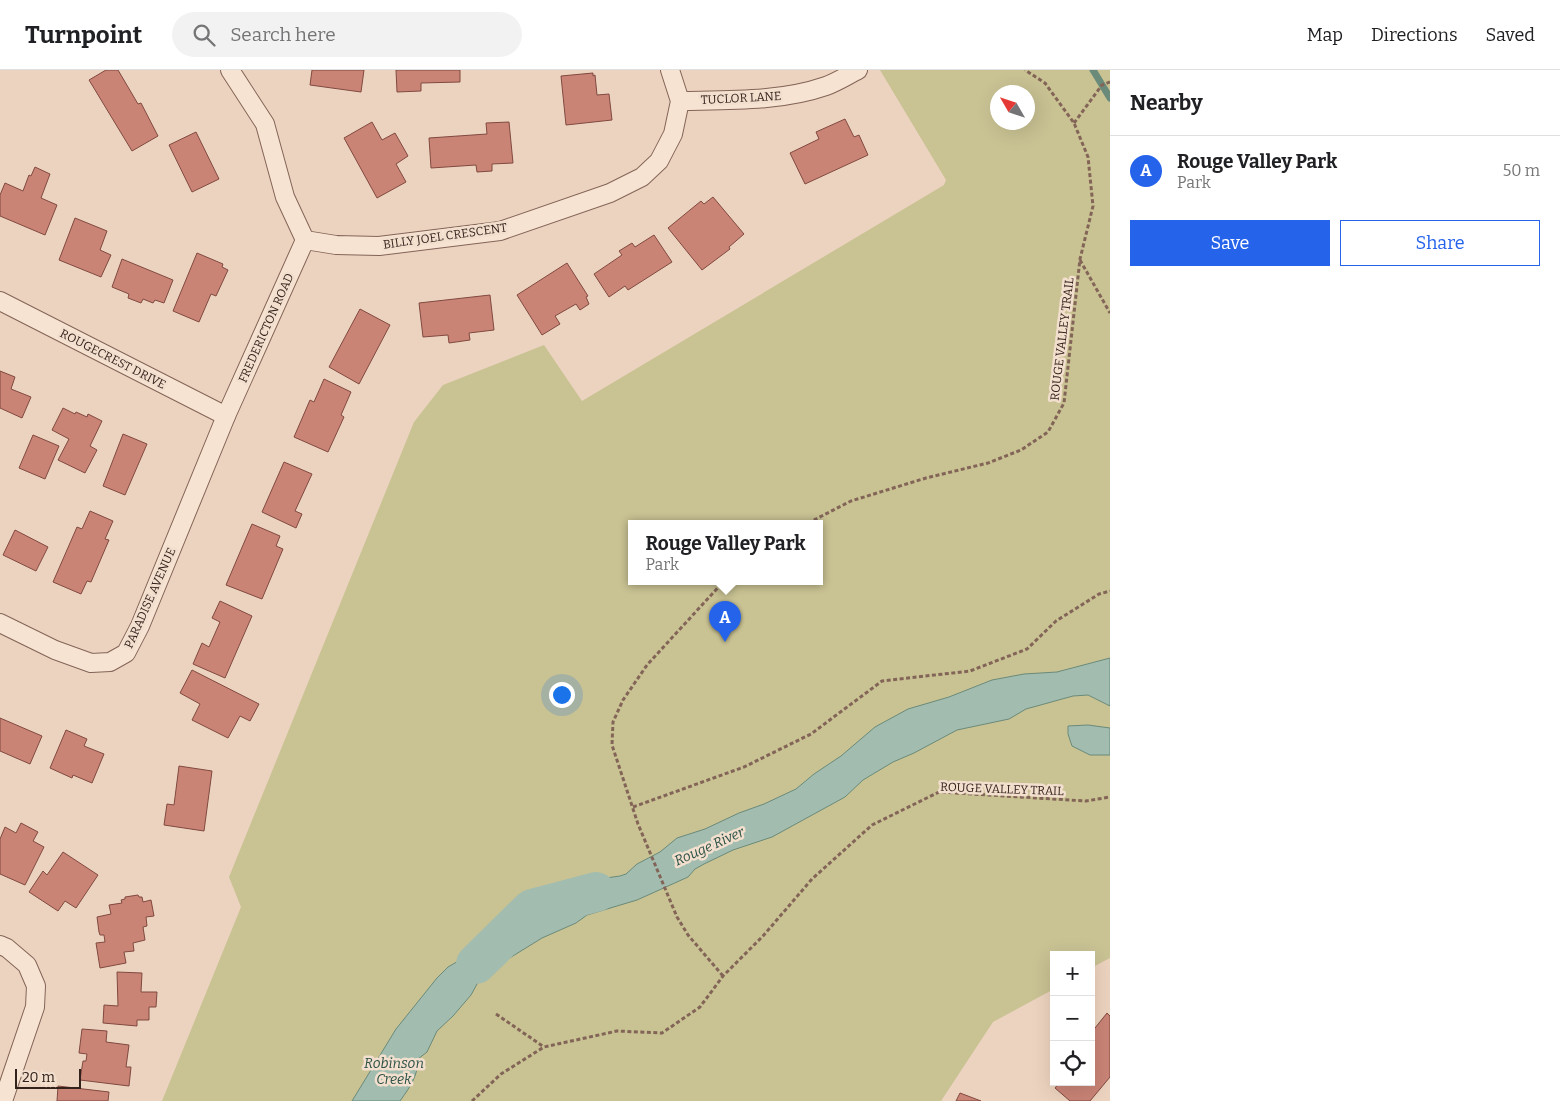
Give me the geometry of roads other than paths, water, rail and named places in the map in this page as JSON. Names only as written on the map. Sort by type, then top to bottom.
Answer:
[{"type":"street","points":[[230,70],[265,124],[285,197],[306,240]]},
{"type":"street","name":"BILLY JOEL CRESCENT","points":[[306,240],[336,245],[379,246],[500,231],[610,193],[642,177],[659,161],[673,134],[680,101],[670,70]]},
{"type":"street","name":"TUCLOR LANE","points":[[680,101],[779,97],[827,86],[858,70]]},
{"type":"street","name":"FREDERICTON ROAD","points":[[226,416],[306,240]]},
{"type":"street","name":"ROUGECREST DRIVE","points":[[0,301],[226,416]]},
{"type":"street","name":"PARADISE AVENUE","points":[[0,623],[55,650],[91,663],[110,662],[126,653],[140,626],[226,416]]},
{"type":"street","points":[[0,945],[7,948],[27,965],[36,986],[35,1007],[3,1101]]},
{"type":"water","name":"Robinson Creek","points":[[1110,658],[1110,706],[1088,695],[1073,696],[1026,709],[1009,719],[957,730],[893,762],[863,780],[845,797],[772,837],[733,850],[695,869],[688,877],[637,900],[587,915],[576,923],[542,938],[482,975],[471,995],[437,1031],[427,1052],[418,1059],[415,1076],[400,1101],[352,1101],[396,1029],[448,967],[467,956],[480,943],[497,937],[537,912],[551,897],[564,891],[575,882],[585,883],[599,876],[606,878],[626,874],[637,864],[660,852],[677,838],[705,829],[796,789],[841,756],[875,727],[908,709],[949,697],[992,680],[1024,674],[1057,672]]},
{"type":"water","points":[[1088,725],[1110,728],[1110,755],[1090,755],[1072,746],[1068,734],[1068,726]]},
{"type":"waterway","points":[[1093,70],[1110,98]]},
{"type":"waterway","name":"Rouge River","points":[[476,964],[532,909],[596,892]]},
{"type":"place","name":"Rouge Valley Park","points":[[725,642]]}]
